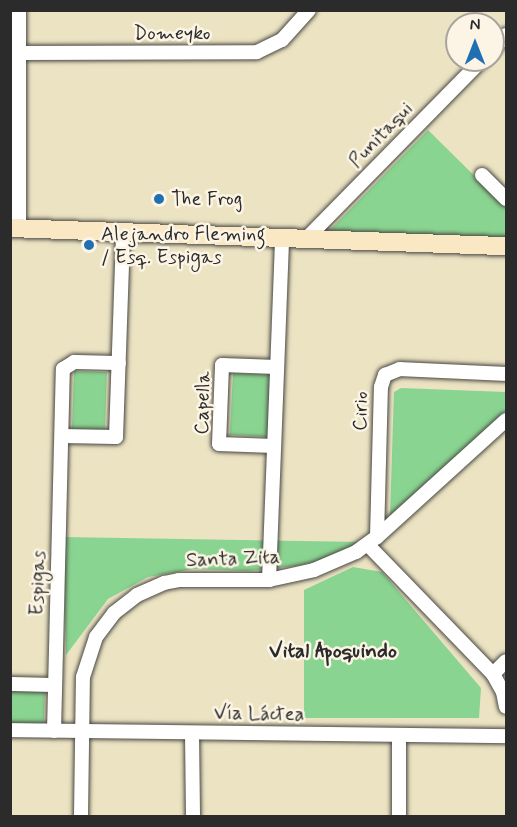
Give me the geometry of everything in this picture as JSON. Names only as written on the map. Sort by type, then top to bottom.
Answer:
[{"type":"street","points":[[19,10],[15,228],[507,246]]},
{"type":"street","name":"Domeyko","points":[[19,53],[257,52],[282,40],[309,10]]},
{"type":"street","name":"Punitaqui","points":[[307,238],[470,72]]},
{"type":"street","points":[[482,175],[507,199]]},
{"type":"street","points":[[62,436],[116,437],[123,232]]},
{"type":"street","points":[[269,580],[282,237]]},
{"type":"street","name":"Espigas","points":[[54,730],[63,369],[74,363],[119,363]]},
{"type":"street","name":"Capella","points":[[274,446],[219,444],[222,364],[277,367]]},
{"type":"street","name":"Cirio","points":[[372,541],[381,387],[385,375],[400,369],[507,374]]},
{"type":"street","name":"Santa Zita","points":[[81,732],[83,677],[90,650],[104,624],[125,603],[150,588],[179,580],[269,580],[314,570],[372,541],[507,420]]},
{"type":"street","points":[[372,541],[493,674],[507,707]]},
{"type":"street","points":[[493,674],[507,661]]},
{"type":"street","points":[[10,684],[55,685]]},
{"type":"street","points":[[506,736],[507,723]]},
{"type":"street","name":"Vía Láctea","points":[[10,730],[506,736]]},
{"type":"street","points":[[81,732],[81,816]]},
{"type":"street","points":[[192,733],[193,816]]},
{"type":"street","points":[[399,735],[399,816]]},
{"type":"green space","points":[[428,130],[506,207],[506,242],[325,235]]},
{"type":"green space","points":[[74,371],[107,372],[105,432],[72,431]]},
{"type":"green space","points":[[233,373],[275,375],[272,437],[230,435]]},
{"type":"green space","points":[[401,388],[506,392],[506,411],[390,516],[394,392]]},
{"type":"green space","points":[[63,537],[364,542],[332,558],[296,566],[247,571],[194,569],[148,577],[108,599],[66,655]]},
{"type":"green space","points":[[353,567],[382,572],[481,688],[479,718],[304,718],[304,590]]},
{"type":"green space","points":[[11,689],[45,690],[44,725],[10,724]]},
{"type":"place","name":"The Frog","points":[[159,199]]},
{"type":"place","name":"Alejandro Fleming / Esq. Espigas","points":[[89,245]]},
{"type":"district","name":"Vital Apoquindo","points":[[333,651]]}]
